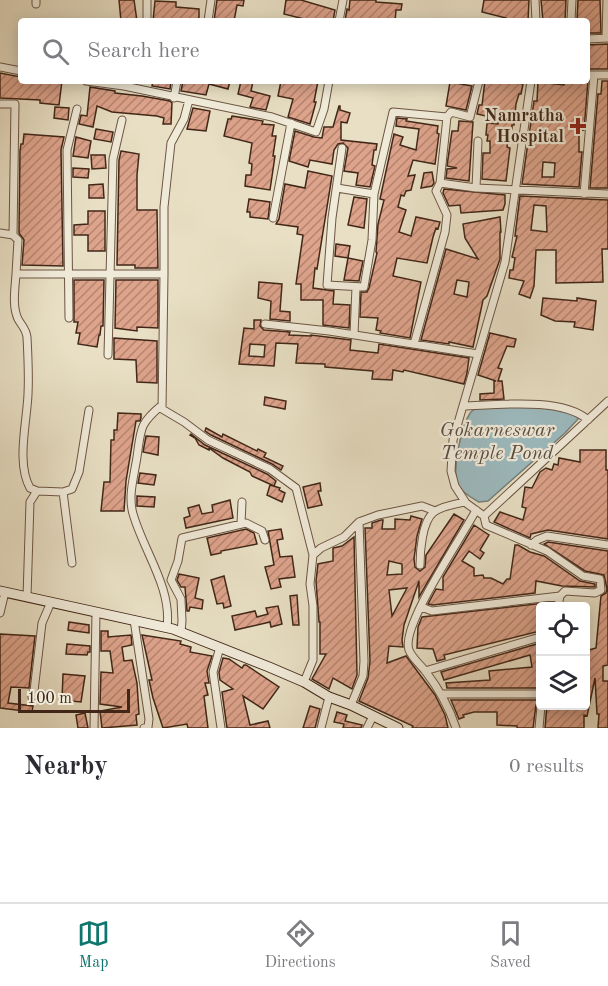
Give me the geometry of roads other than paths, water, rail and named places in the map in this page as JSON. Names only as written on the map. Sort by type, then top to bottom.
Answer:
[{"type":"street","points":[[147,0],[147,18]]},
{"type":"street","points":[[208,18],[211,0]]},
{"type":"street","points":[[340,18],[343,0]]},
{"type":"street","points":[[535,0],[536,18]]},
{"type":"street","points":[[571,18],[572,0]]},
{"type":"street","points":[[590,39],[607,38],[607,0]]},
{"type":"street","points":[[0,67],[18,70]]},
{"type":"street","points":[[584,194],[591,75],[608,75]]},
{"type":"street","points":[[125,84],[174,98],[272,117],[316,132],[324,109],[328,84]]},
{"type":"street","points":[[174,98],[176,84]]},
{"type":"street","points":[[414,344],[445,232],[447,215],[436,191],[440,183],[447,117],[451,112],[470,117],[478,84]]},
{"type":"street","points":[[531,84],[505,262],[453,440],[451,471],[455,486],[465,502],[483,516],[486,525],[547,551],[583,576],[604,580],[601,590],[595,593],[565,591],[560,596],[559,602]]},
{"type":"street","points":[[189,100],[183,119],[171,143],[164,207],[162,409],[208,440],[270,469],[296,488],[313,555],[310,584],[313,606],[313,660],[304,682]]},
{"type":"street","points":[[0,104],[15,104],[13,235]]},
{"type":"street","points":[[69,318],[67,150],[77,109]]},
{"type":"street","points":[[342,148],[327,285],[364,287],[372,240],[374,194],[393,112],[447,117]]},
{"type":"street","points":[[108,355],[113,159],[122,120]]},
{"type":"street","points":[[273,218],[291,123]]},
{"type":"street","points":[[476,188],[478,141]]},
{"type":"street","points":[[440,183],[514,191],[608,194]]},
{"type":"street","points":[[337,188],[374,194]]},
{"type":"street","points":[[0,233],[13,235],[18,240],[14,307],[19,321],[26,329],[27,337],[28,395],[24,437],[25,476],[30,489],[63,492],[72,489],[78,479],[89,410]]},
{"type":"street","points":[[16,274],[164,274]]},
{"type":"street","points":[[354,335],[356,287]]},
{"type":"street","points":[[265,324],[478,354]]},
{"type":"street","points":[[483,516],[608,401]]},
{"type":"street","points":[[463,406],[527,404],[567,408],[577,411],[588,420]]},
{"type":"street","points":[[162,405],[146,418],[141,429],[130,494],[133,516],[149,552],[169,612],[167,627]]},
{"type":"street","points":[[27,597],[30,502],[38,491]]},
{"type":"street","points":[[63,492],[72,563]]},
{"type":"street","points":[[241,524],[242,502]]},
{"type":"street","points":[[420,566],[420,545],[429,516],[435,511],[465,502]]},
{"type":"street","points":[[313,555],[321,548],[344,537],[359,522],[378,515],[422,506],[435,511]]},
{"type":"street","points":[[456,728],[451,711],[413,657],[407,642],[409,631],[420,607],[476,510]]},
{"type":"street","points":[[351,705],[363,676],[364,661],[359,522]]},
{"type":"street","points":[[181,632],[181,599],[171,580],[178,561],[180,540],[188,535],[246,523],[262,531],[265,540]]},
{"type":"street","points":[[531,545],[547,536],[608,545]]},
{"type":"street","points":[[0,613],[2,591],[167,627],[304,682],[329,697],[398,728]]},
{"type":"street","points":[[420,607],[432,611],[560,596]]},
{"type":"street","points":[[32,697],[42,623],[51,602]]},
{"type":"street","points":[[94,728],[96,612]]},
{"type":"street","points":[[134,620],[149,719],[147,727]]},
{"type":"street","points":[[425,671],[536,638]]},
{"type":"street","points":[[220,647],[213,672],[221,728]]},
{"type":"street","points":[[441,694],[536,694]]},
{"type":"street","points":[[321,728],[329,697]]},
{"type":"street","points":[[539,728],[541,710]]},
{"type":"street","points":[[367,728],[373,716]]},
{"type":"water","name":"Gokarneswar Temple Pond","points":[[519,405],[569,411],[578,416],[578,419],[488,501],[479,502],[462,490],[456,479],[457,458],[465,424],[469,415],[477,408]]},
{"type":"place","name":"Namratha Hospital","points":[[578,126]]}]
